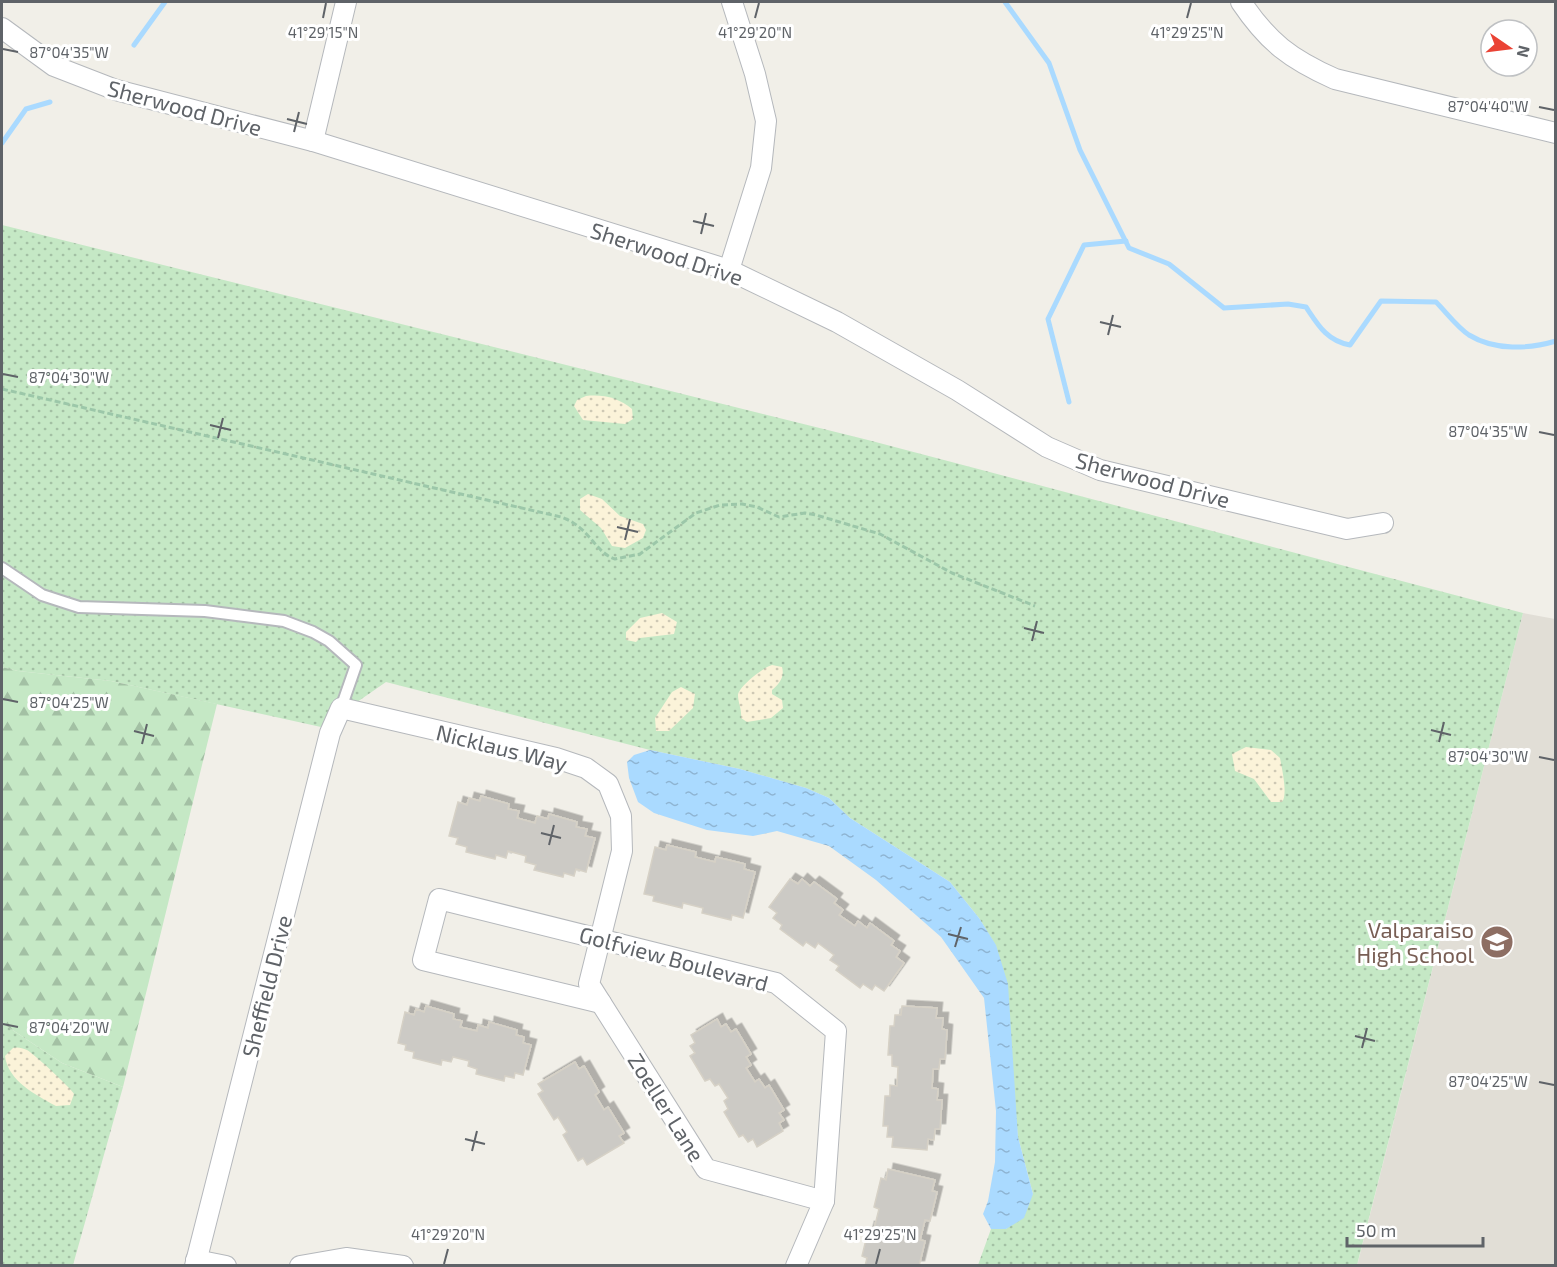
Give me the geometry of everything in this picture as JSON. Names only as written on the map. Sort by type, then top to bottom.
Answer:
[{"type":"street","points":[[313,141],[345,2]]},
{"type":"street","points":[[729,270],[761,168],[766,121],[755,74],[732,2]]},
{"type":"street","points":[[1241,2],[1258,26],[1278,47],[1303,65],[1335,79],[1556,133]]},
{"type":"street","name":"Sherwood Drive","points":[[2,28],[54,66],[116,90],[313,141],[729,270],[837,322],[957,390],[1047,447],[1100,470],[1347,530],[1383,524]]},
{"type":"street","name":"Nicklaus Way","points":[[342,708],[556,758],[586,768],[608,784],[621,816],[622,851],[599,938]]},
{"type":"street","name":"Sheffield Drive","points":[[196,1263],[330,733],[342,708]]},
{"type":"street","name":"Golfview Boulevard","points":[[601,1004],[423,960],[439,898],[776,983],[836,1031],[824,1201],[796,1266]]},
{"type":"street","name":"Zoeller Lane","points":[[599,938],[589,984],[706,1169],[824,1201]]},
{"type":"street","points":[[300,1266],[346,1258],[404,1266]]},
{"type":"street","points":[[196,1263],[226,1266]]},
{"type":"lane","points":[[2,568],[42,596],[79,607],[237,614],[284,621],[313,632],[329,641],[356,665],[342,708]]},
{"type":"path","points":[[2,389],[561,517],[583,528],[602,551],[615,560],[640,554],[686,519],[720,505],[750,506],[779,517],[809,513],[880,534],[952,573],[1035,606]]},
{"type":"shaded area","name":"Valparaiso High School","points":[[1523,613],[1555,619],[1555,1265],[1357,1266]]},
{"type":"green space","points":[[2,225],[868,440],[1523,613],[1357,1265],[978,1265],[991,1229],[1006,1229],[1033,1194],[1018,1137],[996,946],[979,918],[950,882],[850,818],[829,798],[806,788],[740,769],[650,750],[386,682],[321,727],[111,681],[18,671],[2,667]]},
{"type":"green space","points":[[2,667],[18,671],[111,681],[217,704],[123,1087],[62,1063],[2,1023]]},
{"type":"green space","points":[[2,1023],[62,1063],[123,1087],[73,1265],[2,1265]]},
{"type":"sand","points":[[586,396],[605,396],[622,402],[632,409],[633,419],[625,424],[583,420],[574,406],[577,400]]},
{"type":"sand","points":[[588,494],[602,499],[620,516],[643,524],[646,530],[643,538],[625,548],[612,546],[601,528],[580,510],[580,499]]},
{"type":"sand","points":[[662,613],[677,622],[674,634],[640,638],[636,642],[626,640],[626,632],[640,618]]},
{"type":"sand","points":[[772,665],[782,667],[782,677],[772,690],[772,694],[782,700],[783,708],[771,718],[747,722],[741,718],[739,691],[752,677]]},
{"type":"sand","points":[[681,687],[695,694],[693,708],[669,731],[656,731],[655,718],[672,692]]},
{"type":"sand","points":[[1246,747],[1271,750],[1280,758],[1285,788],[1282,802],[1271,802],[1254,779],[1235,771],[1232,754]]},
{"type":"sand","points":[[13,1048],[27,1050],[66,1085],[74,1094],[70,1105],[56,1106],[17,1080],[7,1065],[5,1056]]},
{"type":"water","points":[[650,750],[740,769],[806,788],[829,798],[850,818],[950,882],[979,918],[996,945],[1008,984],[1018,1137],[1033,1194],[1024,1218],[1006,1229],[991,1229],[983,1214],[988,1201],[995,1162],[996,1111],[984,998],[941,937],[876,880],[829,846],[777,831],[753,836],[707,830],[654,813],[638,802],[629,778],[627,762],[634,755]]},
{"type":"building","points":[[481,796],[509,804],[508,809],[519,811],[517,818],[535,823],[537,816],[548,819],[549,814],[577,822],[576,827],[587,829],[585,836],[595,838],[586,872],[576,869],[574,876],[564,873],[563,877],[534,870],[536,865],[525,862],[526,856],[508,851],[506,858],[496,855],[495,859],[466,852],[467,847],[456,844],[458,838],[449,836],[458,802],[467,805],[469,798],[480,801]]},
{"type":"building","points":[[667,845],[696,852],[695,857],[715,862],[716,857],[745,864],[744,869],[755,872],[743,918],[732,915],[731,920],[702,913],[703,908],[683,903],[682,908],[653,901],[654,896],[644,894],[655,847],[666,850]]},
{"type":"building","points":[[790,879],[798,884],[802,879],[810,886],[814,882],[837,899],[834,903],[843,910],[839,915],[855,926],[858,921],[867,928],[870,923],[894,941],[891,945],[900,951],[896,957],[904,963],[884,991],[875,985],[872,990],[863,984],[860,988],[836,970],[839,966],[830,960],[834,955],[818,943],[815,948],[806,942],[803,946],[780,929],[782,925],[773,918],[777,913],[769,907]]},
{"type":"building","points":[[426,1006],[454,1014],[453,1019],[462,1021],[460,1027],[477,1031],[478,1025],[488,1028],[489,1022],[517,1030],[516,1035],[524,1037],[523,1043],[531,1045],[523,1075],[515,1073],[514,1078],[505,1076],[504,1081],[476,1074],[477,1069],[468,1066],[469,1061],[453,1057],[451,1062],[442,1060],[441,1065],[413,1058],[414,1052],[405,1050],[406,1045],[398,1043],[405,1012],[414,1015],[416,1009],[424,1012]]},
{"type":"building","points":[[902,1006],[937,1008],[936,1018],[943,1018],[942,1029],[947,1030],[945,1059],[940,1059],[939,1069],[933,1069],[932,1088],[938,1089],[937,1100],[942,1100],[940,1129],[935,1129],[934,1140],[928,1139],[927,1150],[892,1147],[893,1137],[887,1137],[888,1126],[883,1126],[885,1096],[890,1096],[890,1085],[897,1086],[898,1067],[892,1066],[892,1055],[888,1055],[890,1026],[894,1026],[895,1015],[901,1015]]},
{"type":"building","points":[[717,1019],[721,1027],[726,1024],[731,1032],[736,1029],[751,1054],[746,1057],[751,1065],[746,1068],[755,1082],[759,1079],[765,1088],[769,1085],[784,1110],[779,1113],[784,1120],[779,1123],[783,1131],[757,1147],[753,1139],[748,1142],[743,1135],[739,1137],[724,1112],[728,1109],[724,1101],[728,1098],[719,1084],[715,1086],[710,1079],[705,1081],[690,1056],[695,1053],[690,1046],[695,1043],[691,1035]]},
{"type":"building","points":[[575,1062],[579,1069],[584,1066],[599,1092],[595,1095],[604,1110],[608,1107],[624,1133],[619,1136],[624,1143],[587,1165],[583,1158],[578,1161],[563,1135],[567,1132],[558,1117],[554,1120],[538,1094],[543,1091],[538,1084]]},
{"type":"building","points":[[888,1169],[935,1180],[932,1191],[937,1192],[930,1221],[925,1220],[920,1240],[925,1241],[919,1266],[865,1266],[867,1258],[862,1256],[869,1227],[874,1229],[879,1209],[874,1207],[881,1178],[886,1180]]},
{"type":"waterway","points":[[134,45],[165,2]]},
{"type":"waterway","points":[[1005,2],[1049,63],[1080,150],[1129,248],[1169,264],[1224,308],[1288,304],[1306,307],[1329,336],[1350,345],[1381,301],[1436,302],[1465,332],[1490,344],[1523,347],[1556,341]]},
{"type":"waterway","points":[[2,143],[26,109],[50,102]]},
{"type":"waterway","points":[[1069,402],[1048,319],[1084,245],[1126,241]]},
{"type":"place","name":"Valparaiso High School","points":[[1497,942]]}]
